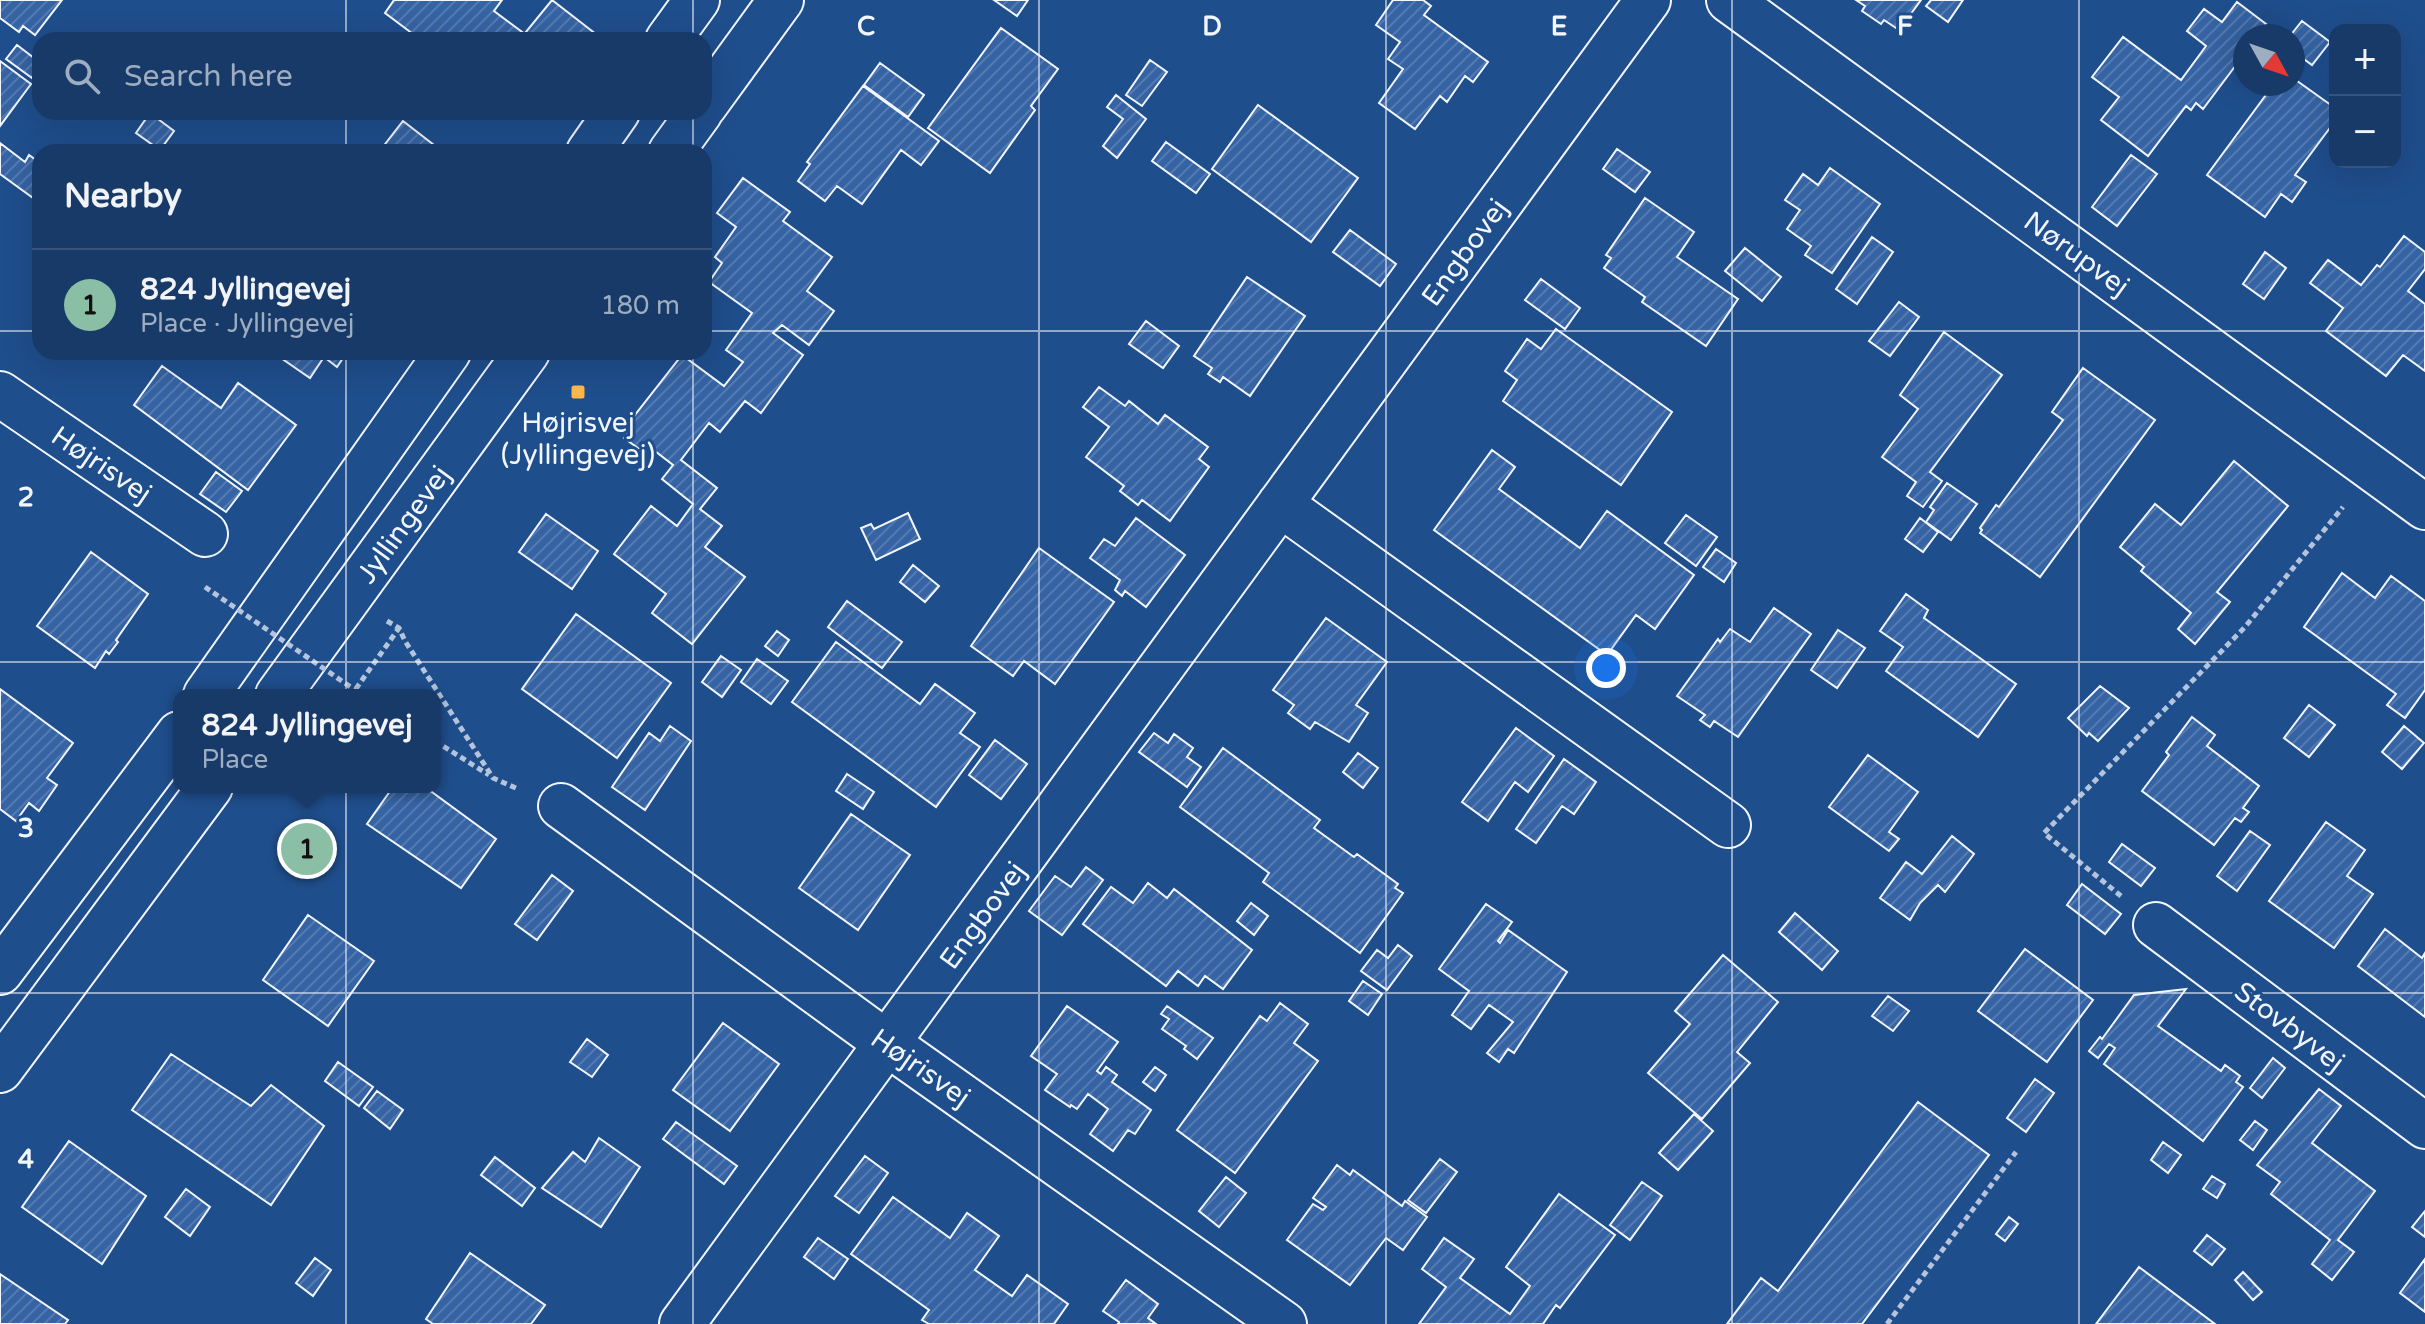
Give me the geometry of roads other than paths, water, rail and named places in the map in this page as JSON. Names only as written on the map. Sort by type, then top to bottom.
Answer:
[{"type":"street","points":[[674,32],[697,0]]},
{"type":"street","points":[[712,95],[781,0]]},
{"type":"street","name":"Engbovej","points":[[682,1324],[1648,0]]},
{"type":"street","name":"Nørupvej","points":[[1729,0],[2425,507]]},
{"type":"street","points":[[595,144],[611,120]]},
{"type":"street","points":[[677,144],[694,120]]},
{"type":"street","points":[[210,689],[442,360]]},
{"type":"street","name":"Jyllingevej","points":[[282,689],[521,360]]},
{"type":"street","name":"Højrisvej","points":[[0,394],[205,534]]},
{"type":"street","points":[[1280,504],[1728,825]]},
{"type":"street","points":[[0,972],[173,742]]},
{"type":"street","points":[[0,1070],[206,793]]},
{"type":"street","name":"Højrisvej","points":[[561,806],[888,1044],[1284,1324]]},
{"type":"street","name":"Stovbyvej","points":[[2156,925],[2425,1126]]},
{"type":"place","name":"Højrisvej (Jyllingevej)","points":[[578,392]]},
{"type":"place","name":"824 Jyllingevej","points":[[307,849]]}]
